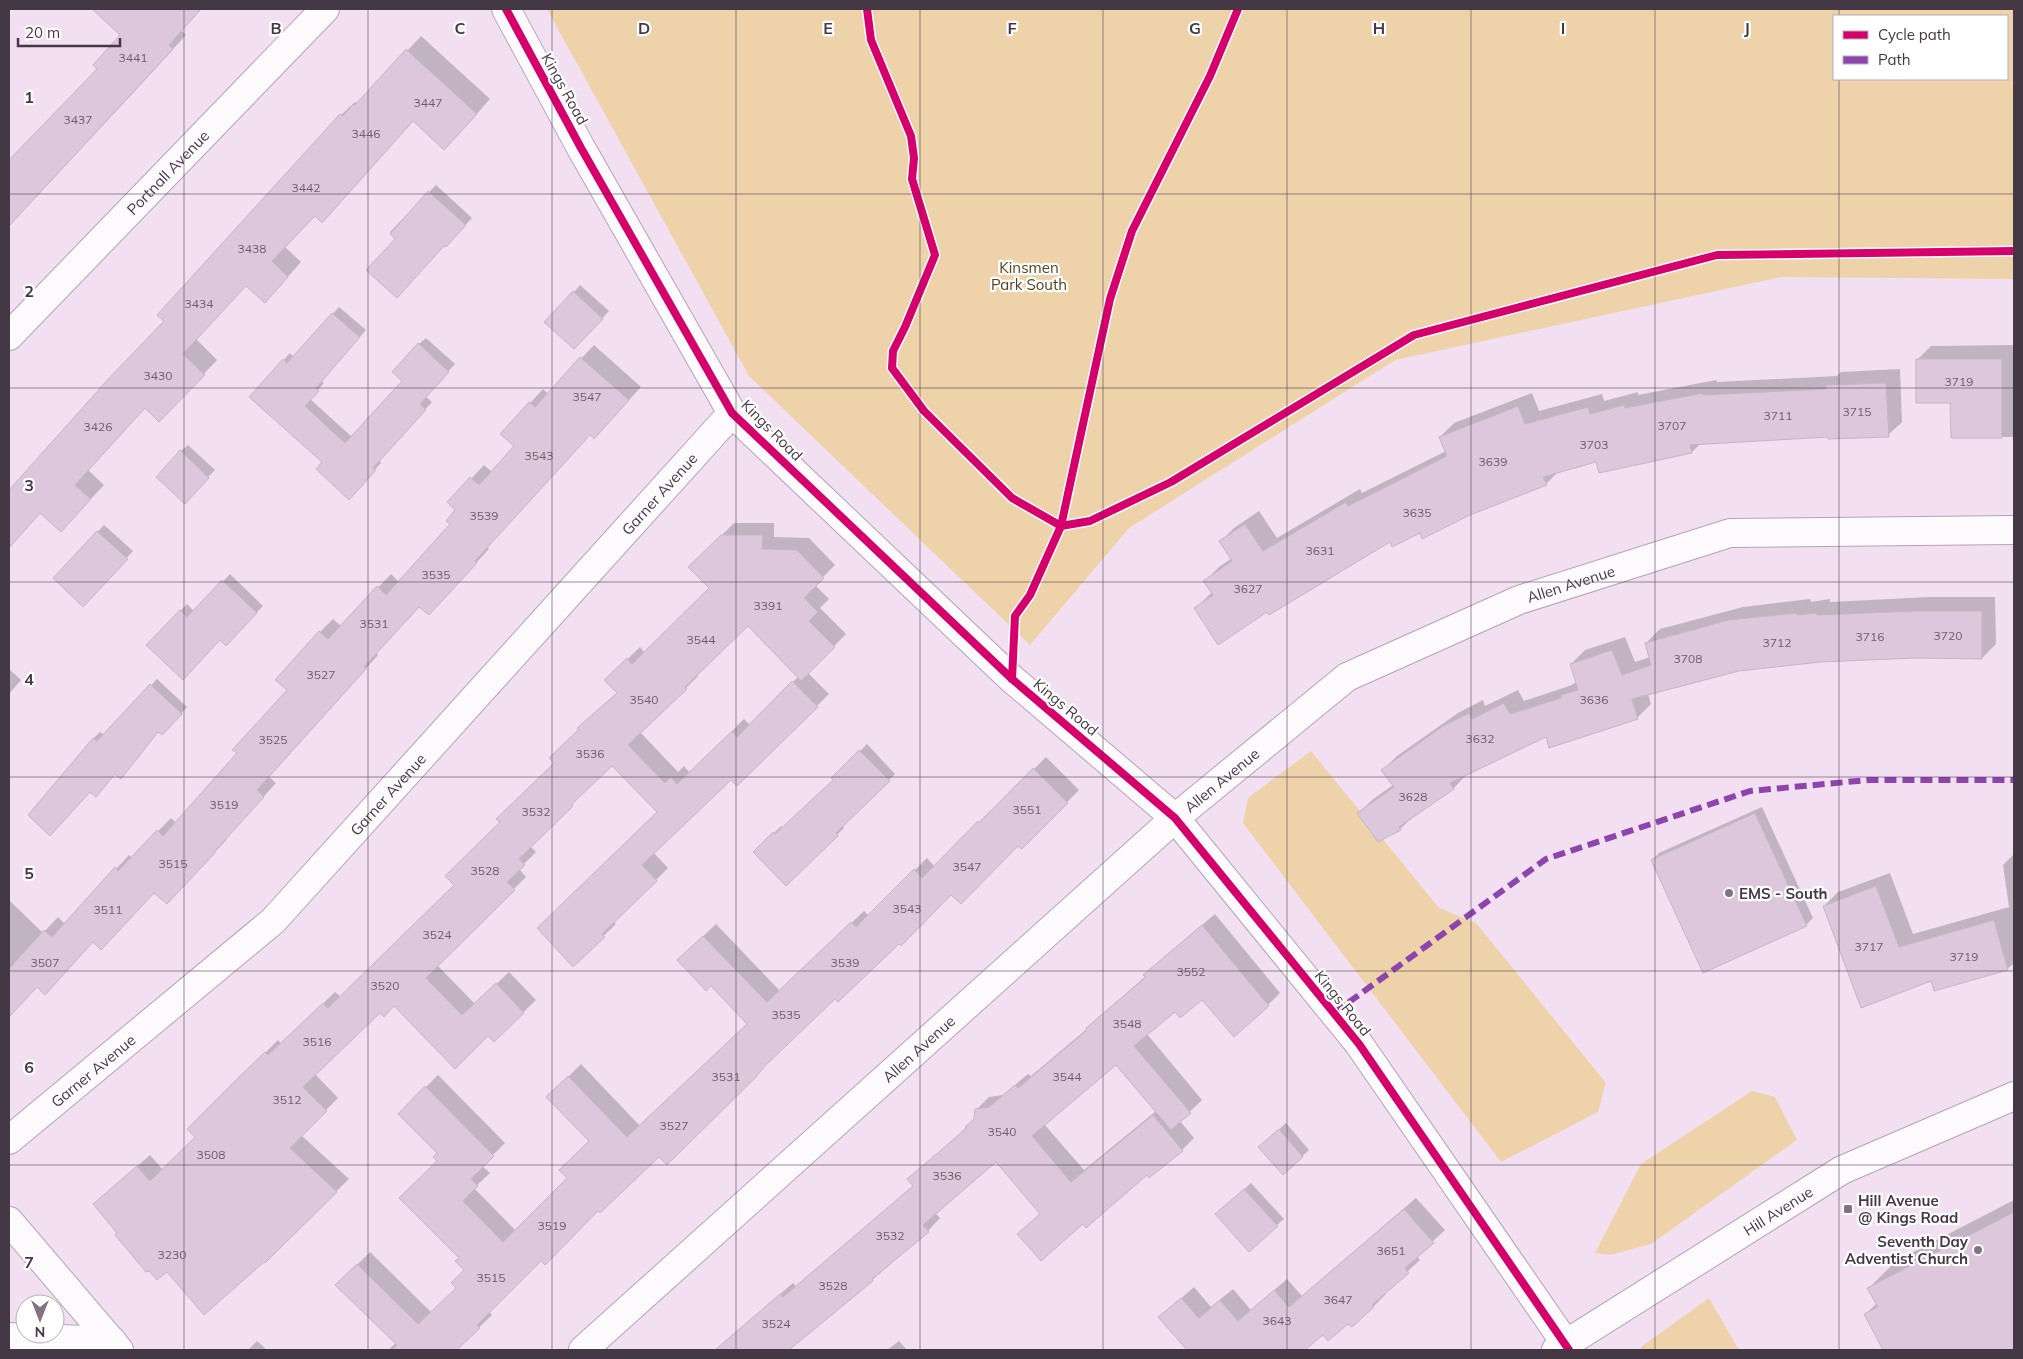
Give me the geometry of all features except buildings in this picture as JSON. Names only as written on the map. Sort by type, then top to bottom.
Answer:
[{"type":"street","name":"Portnall Avenue","points":[[9,336],[325,9]]},
{"type":"street","name":"Kings Road","points":[[506,9],[581,148],[732,412],[1012,679],[1174,818],[1359,1044],[1563,1348]]},
{"type":"street","name":"Garner Avenue","points":[[9,1140],[273,922],[732,412]]},
{"type":"street","name":"Allen Avenue","points":[[583,1350],[1174,818],[1347,677],[1520,600],[1730,533],[2014,530]]},
{"type":"street","name":"Hill Avenue","points":[[1563,1348],[1729,1240],[1842,1170],[2014,1096]]},
{"type":"street","points":[[9,1221],[115,1346]]},
{"type":"street","points":[[9,1337],[115,1346]]},
{"type":"green space","name":"Kinsmen Park South","points":[[547,9],[2014,9],[2014,279],[1781,277],[1395,360],[1129,528],[1030,645],[749,376]]},
{"type":"green space","points":[[1311,751],[1439,908],[1476,923],[1606,1083],[1598,1112],[1501,1162],[1243,823],[1248,798]]},
{"type":"green space","points":[[1752,1091],[1775,1097],[1797,1140],[1651,1244],[1611,1255],[1595,1253],[1641,1164]]},
{"type":"green space","points":[[1709,1298],[1739,1350],[1641,1350],[1641,1347]]},
{"type":"marked path","points":[[1334,1013],[1546,859],[1750,791],[1868,780],[2014,780]]},
{"type":"cycle path","points":[[506,9],[581,148],[732,413],[1012,679],[1175,818],[1359,1044],[1569,1350]]},
{"type":"cycle path","points":[[867,9],[871,40],[911,136],[914,158],[912,179],[935,255],[893,351],[892,368],[924,411],[1012,498],[1061,526],[1090,521],[1171,482],[1414,335],[1717,255],[2014,251]]},
{"type":"cycle path","points":[[1012,679],[1015,616],[1030,595],[1061,526],[1110,299],[1132,231],[1210,76],[1238,9]]},
{"type":"place","name":"EMS - South","points":[[1729,893]]},
{"type":"place","name":"Hill Avenue @ Kings Road","points":[[1848,1209]]},
{"type":"place","name":"Seventh Day Adventist Church","points":[[1978,1250]]}]
